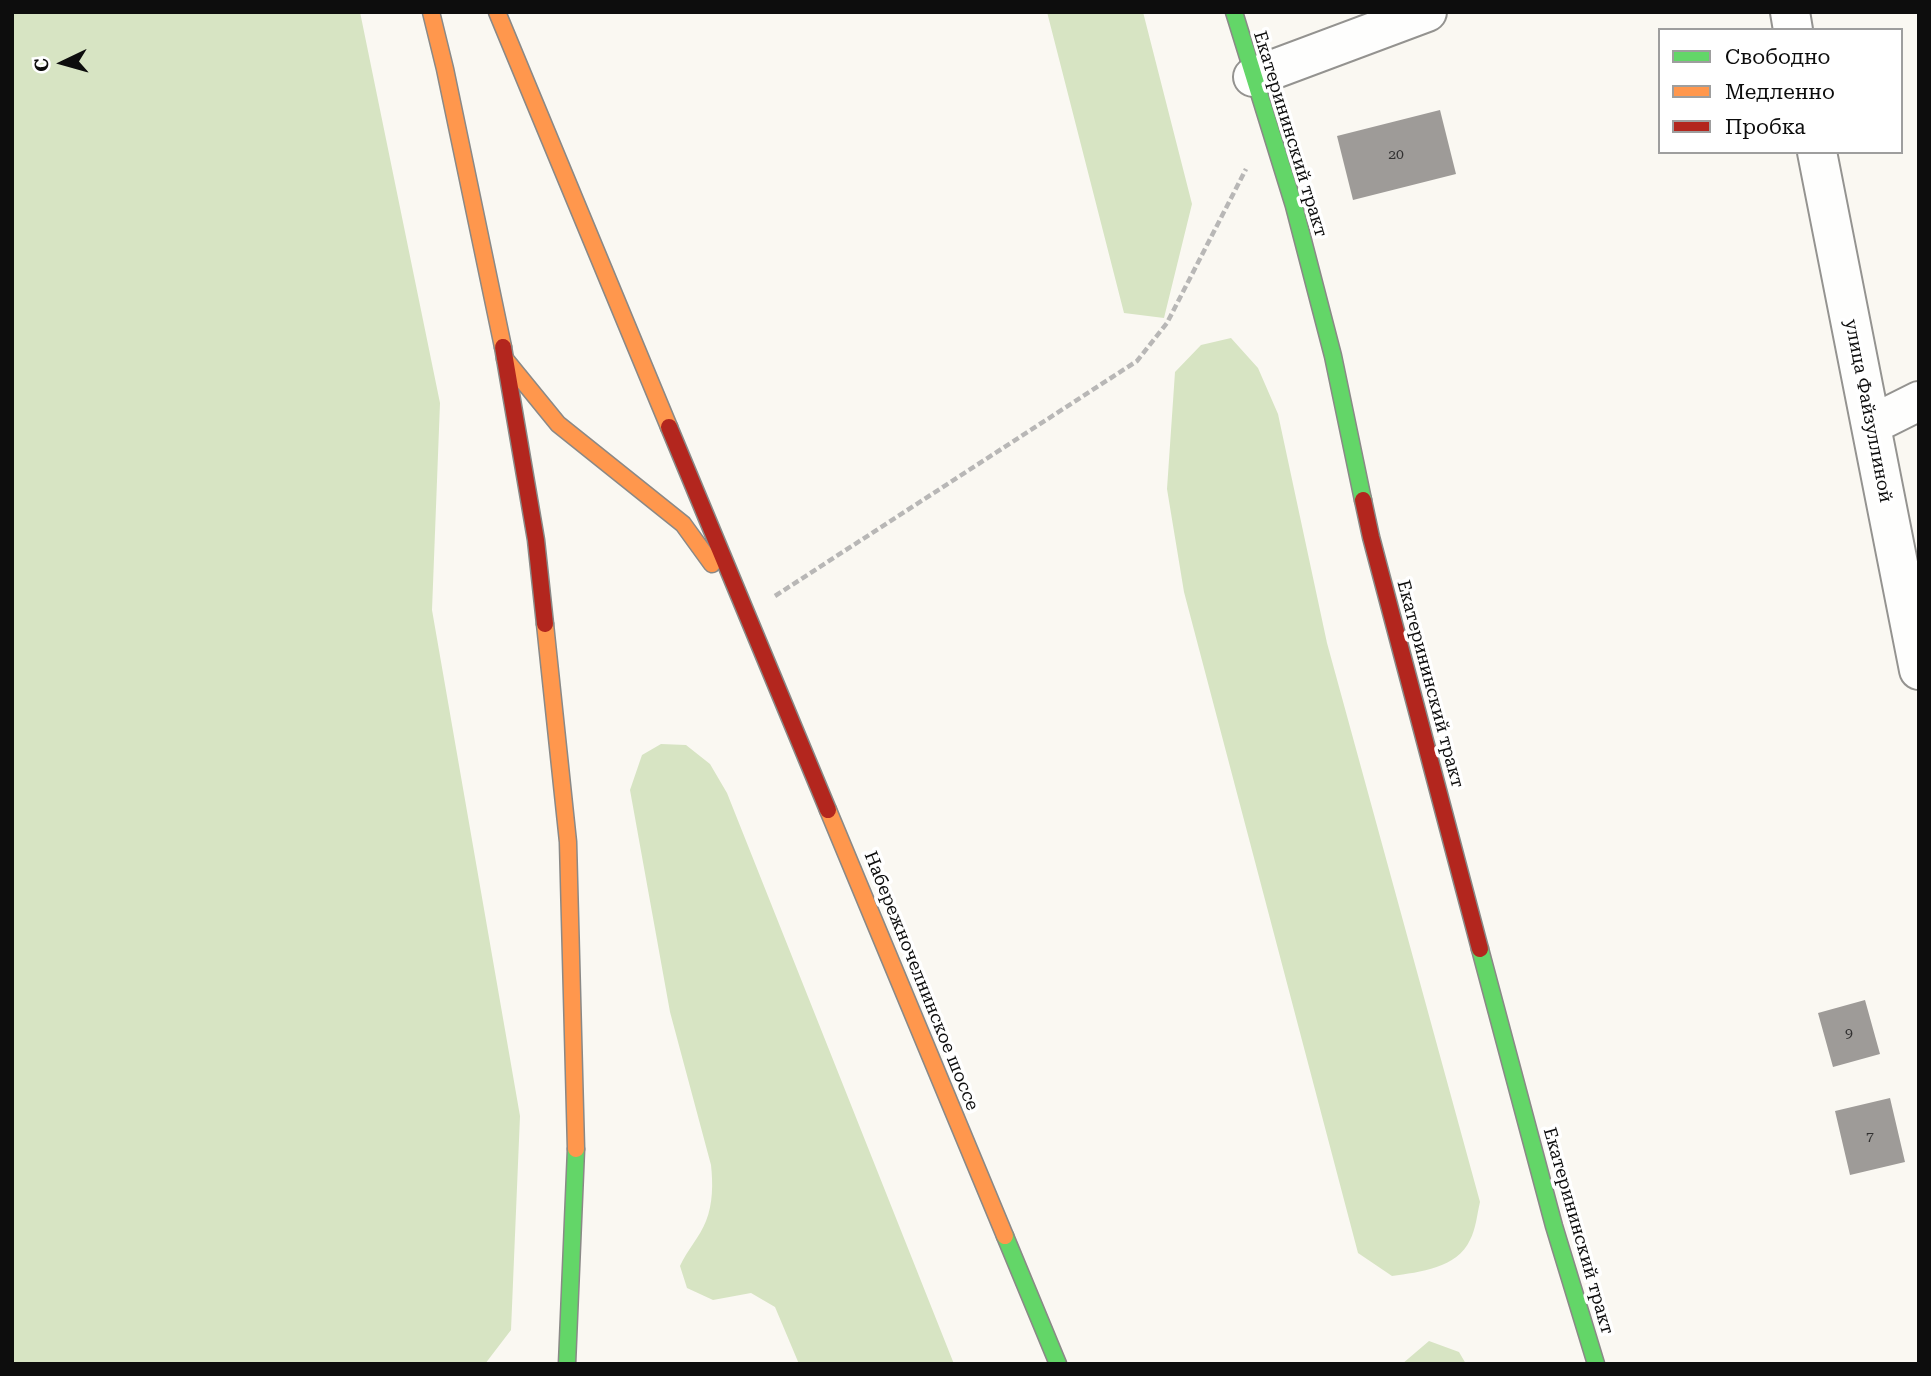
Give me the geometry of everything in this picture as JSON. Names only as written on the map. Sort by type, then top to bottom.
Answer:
[{"type":"main road","points":[[431,12],[505,359],[536,540],[568,842],[576,1149],[567,1364]]},
{"type":"main road","points":[[497,12],[748,614]]},
{"type":"main road","name":"Екатерининский тракт","points":[[1234,12],[1252,78],[1294,206],[1333,356],[1371,537],[1554,1226],[1596,1364]]},
{"type":"main road","points":[[505,359],[558,425],[683,524],[748,614]]},
{"type":"main road","name":"Набережночелнинское шоссе","points":[[748,614],[1058,1364]]},
{"type":"street","points":[[1252,78],[1427,12]]},
{"type":"street","name":"улица Файзуллиной","points":[[1817,154],[1919,670]]},
{"type":"street","points":[[1871,425],[1919,401]]},
{"type":"path","points":[[748,614],[1137,361],[1167,323],[1248,165]]},
{"type":"green space","points":[[12,12],[360,12],[440,403],[432,610],[520,1116],[511,1330],[485,1364],[12,1364]]},
{"type":"green space","points":[[1047,12],[1143,12],[1192,204],[1164,318],[1124,313]]},
{"type":"green space","points":[[1231,338],[1258,368],[1278,414],[1327,643],[1480,1202],[1474,1231],[1464,1249],[1447,1263],[1414,1273],[1392,1276],[1358,1253],[1184,592],[1167,489],[1175,372],[1201,345]]},
{"type":"green space","points":[[661,744],[686,745],[710,764],[727,793],[954,1364],[799,1364],[775,1307],[751,1293],[713,1300],[687,1288],[680,1266],[700,1233],[710,1208],[711,1165],[670,1012],[630,790],[642,755]]},
{"type":"green space","points":[[1429,1341],[1459,1352],[1466,1364],[1402,1364]]},
{"type":"building","points":[[1440,110],[1456,174],[1353,200],[1337,136]]},
{"type":"building","points":[[1865,1000],[1880,1054],[1833,1067],[1818,1013]]},
{"type":"building","points":[[1890,1098],[1905,1162],[1850,1175],[1835,1111]]},
{"type":"traffic: fast","points":[[1234,12],[1294,206],[1333,356],[1363,500]]},
{"type":"traffic: fast","points":[[1480,949],[1554,1226],[1596,1364]]},
{"type":"traffic: fast","points":[[567,1364],[576,1149]]},
{"type":"traffic: fast","points":[[1005,1236],[1058,1364]]},
{"type":"traffic: slow","points":[[431,12],[503,347]]},
{"type":"traffic: slow","points":[[497,12],[669,427]]},
{"type":"traffic: slow","points":[[505,359],[558,424],[683,524],[712,564]]},
{"type":"traffic: slow","points":[[545,624],[568,842],[576,1149]]},
{"type":"traffic: slow","points":[[828,810],[1005,1236]]},
{"type":"traffic: jam","points":[[503,347],[536,540],[545,624]]},
{"type":"traffic: jam","points":[[669,427],[828,810]]},
{"type":"traffic: jam","points":[[1363,500],[1480,949]]}]
